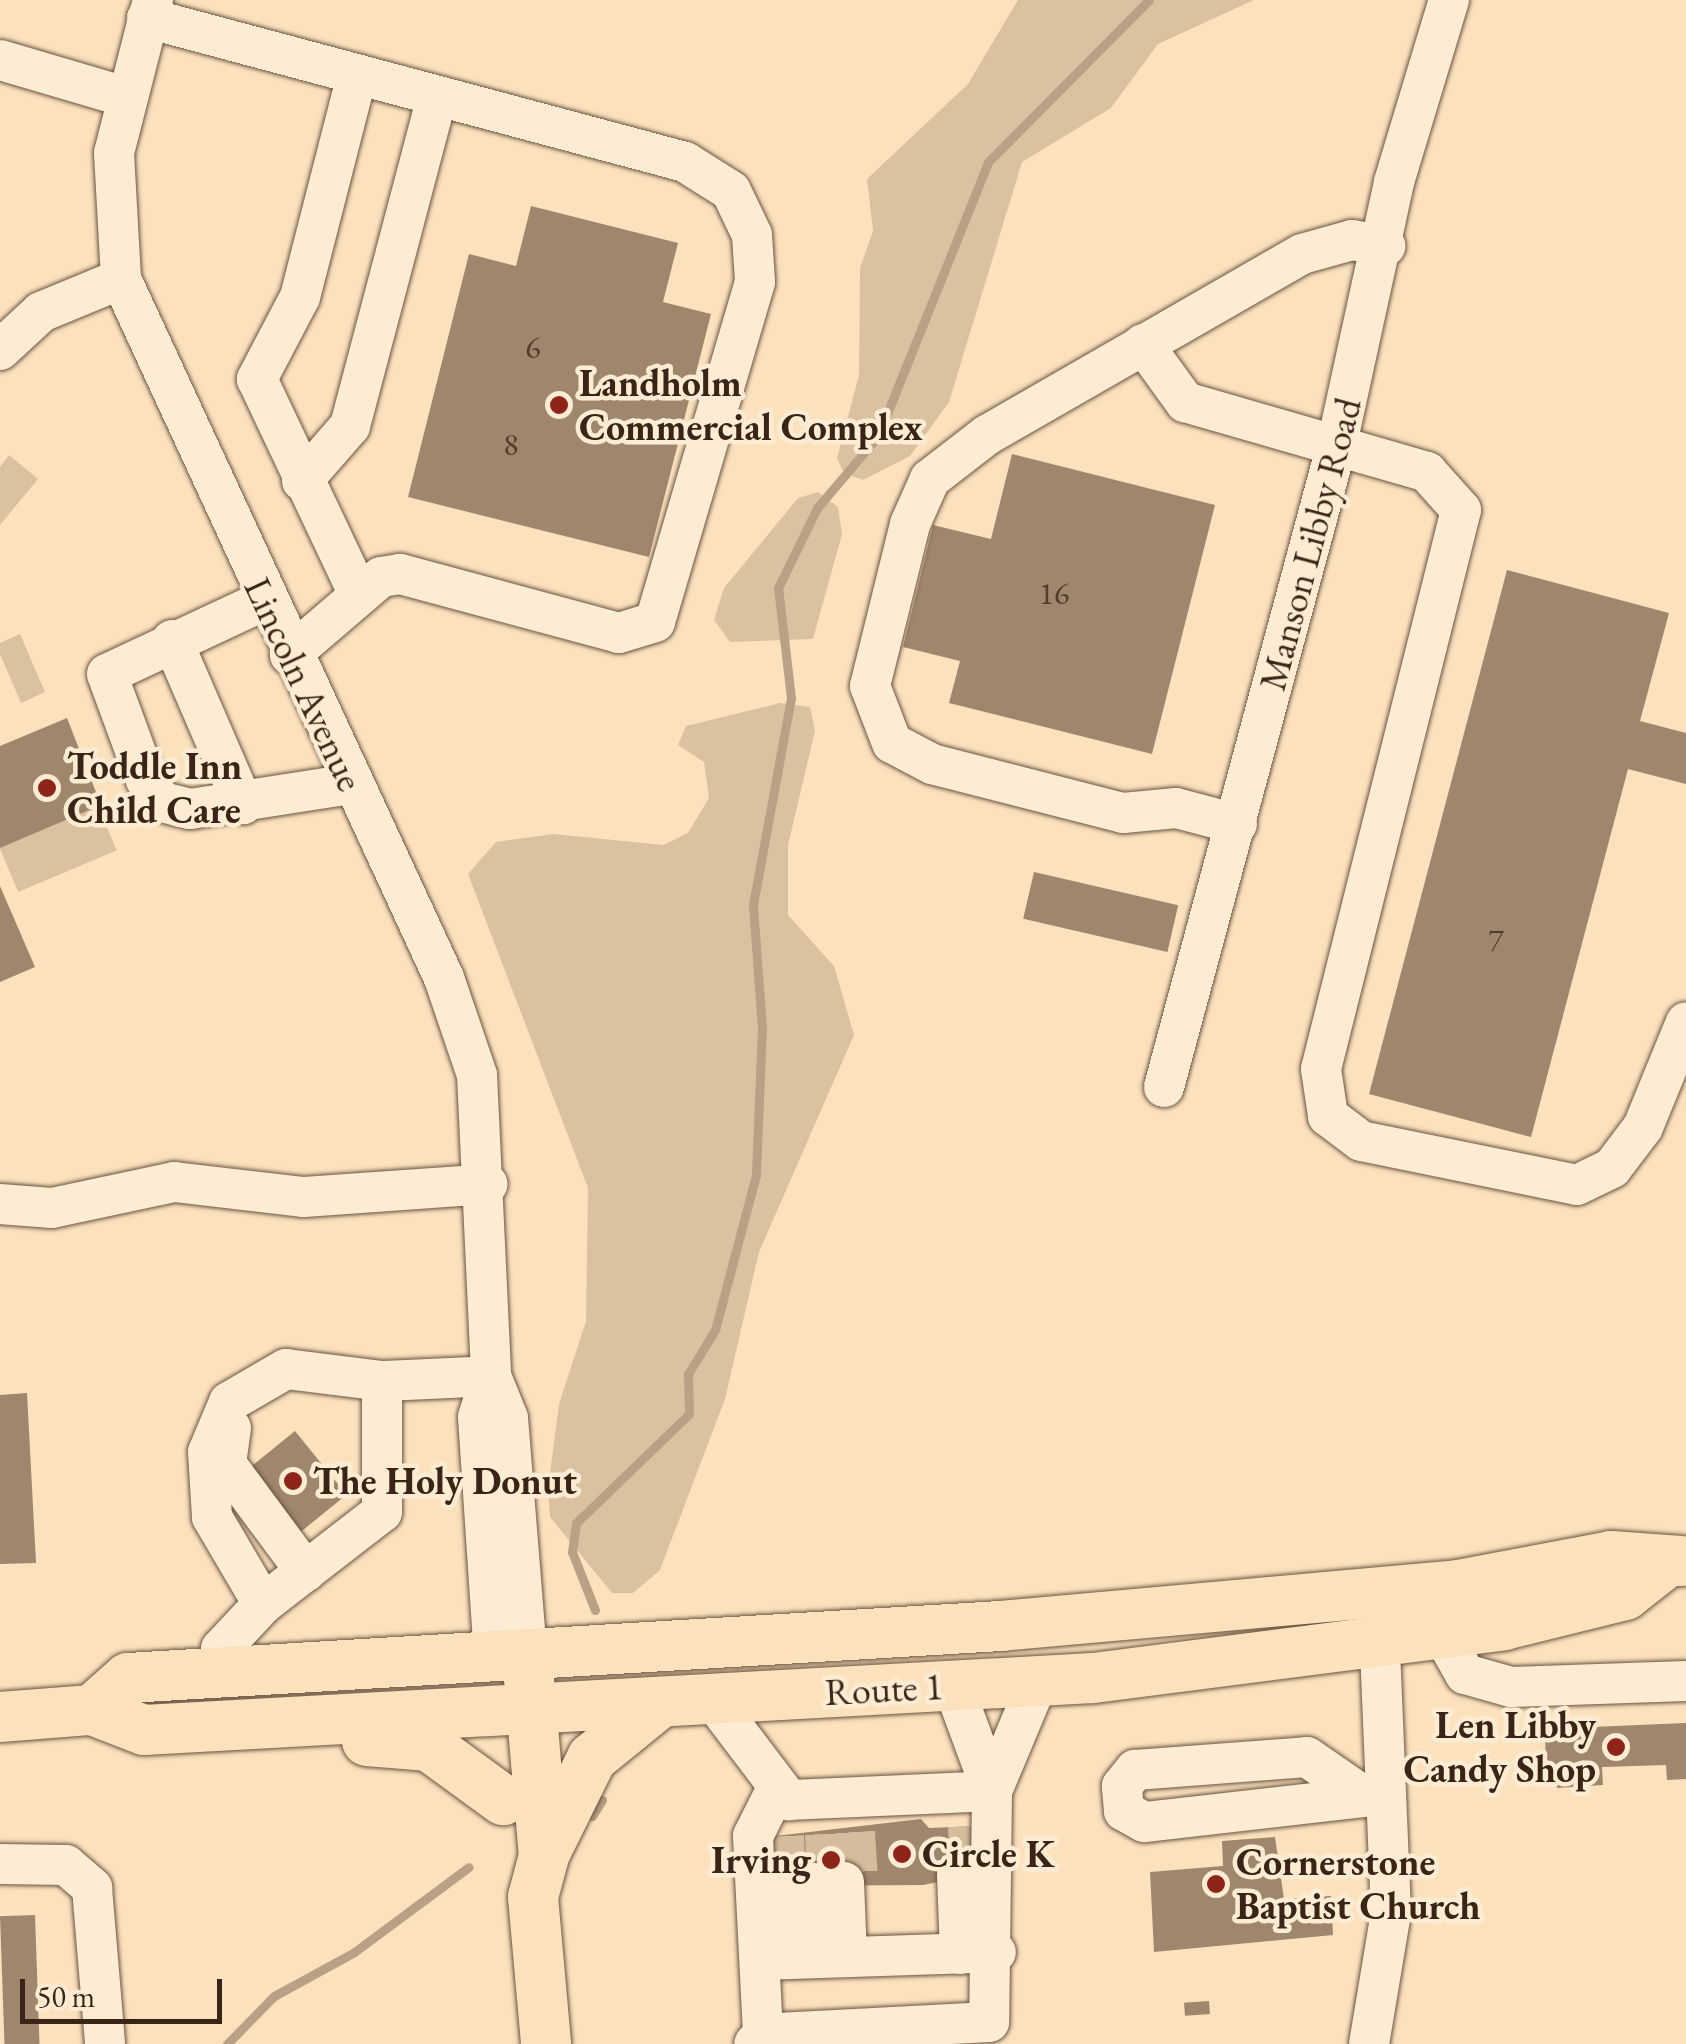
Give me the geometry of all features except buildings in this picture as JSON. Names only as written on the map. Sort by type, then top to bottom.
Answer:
[{"type":"main road","name":"Route 1","points":[[92,1710],[128,1678],[1374,1594],[1611,1556],[1674,1563]]},
{"type":"main road","name":"Route 1","points":[[0,1717],[92,1710],[144,1730],[1038,1680],[1380,1646],[1443,1636],[1625,1595],[1674,1563]]},
{"type":"main road","points":[[511,1655],[514,1710],[538,1877],[546,2044]]},
{"type":"main road","points":[[538,1877],[592,1758],[660,1702]]},
{"type":"main road","points":[[514,1710],[502,1800],[513,1883],[538,1877]]},
{"type":"main road","points":[[188,1728],[214,1746],[410,1740],[502,1800]]},
{"type":"street","name":"Manson Libby Road","points":[[1164,1087],[1338,444],[1385,246],[1394,182],[1449,0]]},
{"type":"street","points":[[150,9],[356,80],[706,172],[744,212],[755,282],[662,612],[646,629],[619,633],[400,574],[359,595],[290,655]]},
{"type":"street","name":"Lincoln Avenue","points":[[150,9],[126,96],[111,203],[121,279],[264,601],[460,1020],[480,1092],[488,1184],[491,1376],[508,1418],[511,1655]]},
{"type":"street","points":[[0,60],[126,96]]},
{"type":"street","points":[[356,80],[300,297],[257,379],[359,595]]},
{"type":"street","points":[[302,480],[350,426],[436,100]]},
{"type":"street","points":[[1238,824],[1176,808],[1123,812],[932,764],[892,743],[870,702],[912,513],[930,479],[1144,344],[1302,254],[1352,240],[1385,246]]},
{"type":"street","points":[[0,350],[41,312],[121,279]]},
{"type":"street","points":[[1144,344],[1185,402],[1428,472],[1450,488],[1462,516],[1321,1069],[1328,1116],[1361,1141],[1577,1185],[1612,1168],[1644,1127],[1686,1022]]},
{"type":"street","points":[[264,601],[119,663],[106,678],[146,780],[172,807],[243,804],[351,784]]},
{"type":"street","points":[[172,640],[243,804]]},
{"type":"street","points":[[0,1204],[52,1208],[174,1182],[304,1196],[488,1184]]},
{"type":"street","points":[[263,1604],[216,1534],[208,1452],[218,1415],[266,1374],[368,1379]]},
{"type":"street","points":[[306,1572],[231,1473],[226,1442],[243,1411],[279,1387],[368,1379],[491,1376]]},
{"type":"street","points":[[222,1672],[221,1649],[263,1604],[386,1504],[368,1379]]},
{"type":"street","points":[[1443,1636],[1464,1674],[1510,1688],[1686,1681]]},
{"type":"street","points":[[1369,2044],[1392,1912],[1377,1798],[1380,1646]]},
{"type":"street","points":[[968,1806],[1038,1680]]},
{"type":"street","points":[[953,1685],[968,1806],[976,1953]]},
{"type":"street","points":[[713,1700],[815,1815]]},
{"type":"street","points":[[1307,1757],[1377,1798],[1286,1810],[1137,1821],[1124,1811],[1122,1786],[1146,1768],[1307,1757]]},
{"type":"street","points":[[1286,1810],[1322,1767]]},
{"type":"street","points":[[816,1958],[753,1836],[815,1815],[968,1806]]},
{"type":"street","points":[[0,1864],[54,1862],[92,1888],[105,2044]]},
{"type":"street","points":[[758,2039],[984,2026],[996,2006],[976,1953],[964,1875]]},
{"type":"street","points":[[758,2039],[816,1958],[822,1883],[816,1958]]},
{"type":"street","points":[[816,1958],[976,1953]]},
{"type":"shaded area","points":[[1018,0],[1254,0],[1158,44],[1111,108],[1022,162],[949,402],[910,456],[863,480],[844,473],[837,458],[859,375],[860,268],[873,231],[867,179],[968,84]]},
{"type":"shaded area","points":[[9,455],[38,479],[0,525],[0,467]]},
{"type":"shaded area","points":[[818,492],[838,507],[842,534],[813,639],[730,642],[714,620],[724,588],[798,498]]},
{"type":"shaded area","points":[[20,634],[45,692],[21,703],[0,654],[0,643]]},
{"type":"shaded area","points":[[780,703],[810,707],[815,731],[788,845],[788,915],[834,966],[854,1035],[759,1252],[725,1399],[660,1570],[633,1593],[612,1593],[550,1517],[548,1488],[559,1404],[586,1321],[588,1188],[468,874],[496,842],[553,834],[664,845],[688,833],[709,798],[704,762],[678,745],[686,726]]},
{"type":"shaded area","points":[[98,806],[117,850],[18,892],[0,848]]},
{"type":"waterway","points":[[595,1610],[572,1552],[576,1523],[689,1414],[688,1374],[715,1330],[756,1175],[762,1028],[753,905],[791,698],[778,588],[817,508],[878,436],[988,162],[1149,0]]},
{"type":"waterway","points":[[592,1816],[602,1800]]},
{"type":"waterway","points":[[227,2044],[274,1996],[353,1953],[469,1867]]},
{"type":"tunnel","points":[[968,1826],[970,1875]]},
{"type":"tunnel","points":[[855,1832],[858,1881]]},
{"type":"tunnel","points":[[825,1834],[827,1883]]},
{"type":"tunnel","points":[[784,1836],[786,1885]]},
{"type":"place","name":"Landholm Commercial Complex","points":[[559,405]]},
{"type":"place","name":"Toddle Inn Child Care","points":[[47,788]]},
{"type":"place","name":"The Holy Donut","points":[[293,1481]]},
{"type":"place","name":"Len Libby Candy Shop","points":[[1616,1747]]},
{"type":"place","name":"Circle K","points":[[902,1854]]},
{"type":"place","name":"Irving","points":[[831,1860]]},
{"type":"place","name":"Cornerstone Baptist Church","points":[[1216,1884]]}]
